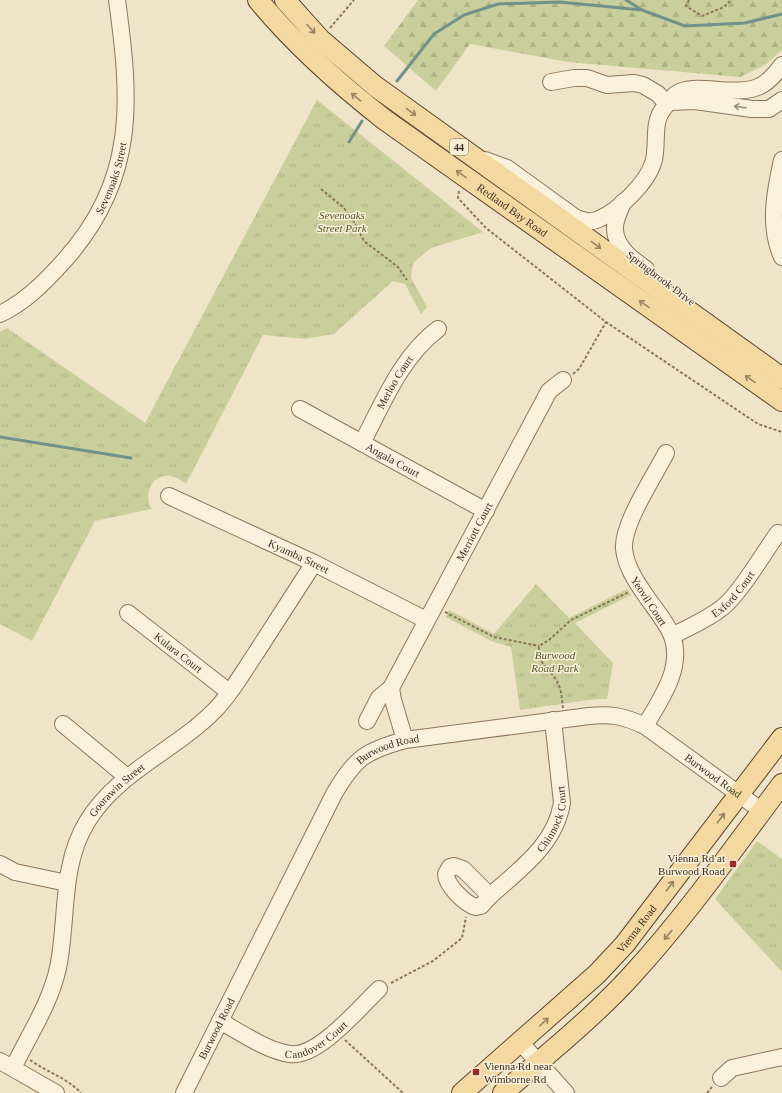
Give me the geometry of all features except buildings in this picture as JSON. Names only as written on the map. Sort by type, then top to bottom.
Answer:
[{"type":"main road","name":"Redland Bay Road","points":[[258,0],[296,43],[345,88],[385,120],[782,402]]},
{"type":"main road","name":"Redland Bay Road","points":[[285,0],[320,39],[375,86],[782,378]]},
{"type":"main road","name":"Vienna Road","points":[[462,1093],[597,974],[625,944],[650,914],[782,738]]},
{"type":"main road","points":[[503,1093],[596,1010],[658,947],[782,784]]},
{"type":"street","name":"Sevenoaks Street","points":[[0,314],[11,309],[41,286],[70,255],[94,223],[109,192],[121,158],[126,117],[126,78],[117,0]]},
{"type":"street","points":[[551,82],[574,78],[587,78],[607,85],[634,83],[643,85],[654,91],[668,103],[702,102],[752,109],[769,108],[780,105],[761,86],[782,65]]},
{"type":"street","name":"Springbrook Drive","points":[[469,154],[507,168],[576,218],[584,222],[600,219],[623,202],[649,174],[656,151],[658,122],[663,109],[676,94],[684,90],[709,89],[738,91],[761,86]]},
{"type":"street","points":[[782,160],[775,192],[774,217],[775,237],[782,258]]},
{"type":"street","name":"Springbrook Drive","points":[[623,202],[615,231],[619,244],[626,253],[704,311],[733,344]]},
{"type":"street","name":"Merloo Court","points":[[362,443],[408,358],[422,341],[438,329]]},
{"type":"street","name":"Merriott Court","points":[[367,722],[379,698],[391,688],[549,391],[563,380]]},
{"type":"street","name":"Angala Court","points":[[300,409],[486,511]]},
{"type":"street","name":"Yeovil Court","points":[[645,726],[663,696],[675,665],[675,648],[672,636],[631,573],[624,549],[627,530],[666,453]]},
{"type":"street","name":"Kyamba Street","points":[[169,496],[314,563],[430,613]]},
{"type":"street","name":"Exford Court","points":[[672,636],[708,618],[724,606],[736,593],[778,533]]},
{"type":"street","name":"Goorawin Street","points":[[6,1065],[38,1021],[52,987],[58,966],[67,883],[76,846],[86,823],[101,801],[127,777],[200,725],[216,710],[230,692],[314,563]]},
{"type":"street","name":"Kulara Court","points":[[128,613],[230,692]]},
{"type":"street","points":[[391,688],[405,740]]},
{"type":"street","name":"Burwood Road","points":[[184,1093],[334,794],[348,770],[365,755],[384,745],[405,740],[559,720],[608,715],[626,717],[645,726],[762,811]]},
{"type":"street","name":"Chinnock Court","points":[[471,905],[478,907],[542,848],[554,831],[562,803],[559,720]]},
{"type":"street","points":[[63,724],[127,777]]},
{"type":"street","points":[[0,864],[15,872],[67,883]]},
{"type":"street","points":[[471,905],[448,882],[446,874],[450,867],[454,866],[463,869],[490,896]]},
{"type":"street","name":"Candover Court","points":[[220,1021],[273,1049],[290,1054],[303,1053],[321,1045],[379,989]]},
{"type":"street","points":[[520,1042],[566,1093]]},
{"type":"street","points":[[721,1078],[732,1068],[782,1057]]},
{"type":"street","points":[[6,1065],[56,1093]]},
{"type":"path","points":[[320,39],[354,0]]},
{"type":"path","points":[[689,0],[686,6],[702,16],[724,7],[730,0]]},
{"type":"path","points":[[459,173],[458,198],[486,228],[606,322],[758,424],[782,432]]},
{"type":"path","points":[[322,189],[347,212],[364,241],[398,267],[408,280]]},
{"type":"path","points":[[563,380],[579,370],[606,322]]},
{"type":"path","points":[[430,613],[494,637],[539,646],[549,640],[570,620],[639,587]]},
{"type":"path","points":[[539,646],[538,655],[543,666],[553,676],[559,686],[559,720]]},
{"type":"path","points":[[379,989],[433,961],[462,938],[467,911],[471,905]]},
{"type":"path","points":[[335,1031],[404,1093]]},
{"type":"path","points":[[29,1058],[42,1068],[70,1083],[81,1093]]},
{"type":"green space","points":[[418,0],[782,0],[782,50],[765,65],[740,77],[568,62],[470,44],[436,91],[384,46]]},
{"type":"green space","name":"Sevenoaks Street Park","points":[[317,100],[483,232],[431,248],[413,263],[411,278],[427,307],[421,314],[405,284],[393,281],[334,334],[305,339],[263,335],[186,484],[171,476],[158,478],[153,482],[148,496],[149,505],[152,509],[95,521],[32,641],[0,624],[0,332],[7,328],[145,423]]},
{"type":"green space","name":"Burwood Road Park","points":[[536,584],[569,618],[627,589],[631,595],[575,623],[613,663],[607,699],[596,699],[520,710],[511,647],[491,641],[446,617],[449,610],[494,634]]},
{"type":"green space","points":[[757,841],[782,859],[782,972],[715,899]]},
{"type":"waterway","points":[[626,0],[642,10],[685,26],[745,23],[782,14]]},
{"type":"waterway","points":[[397,81],[434,34],[464,15],[498,4],[560,2],[642,10]]},
{"type":"waterway","points":[[349,142],[362,121]]},
{"type":"waterway","points":[[0,437],[131,458]]},
{"type":"place","name":"Vienna Rd at Burwood Road","points":[[733,864]]},
{"type":"place","name":"Vienna Rd near Wimborne Rd","points":[[476,1072]]}]
